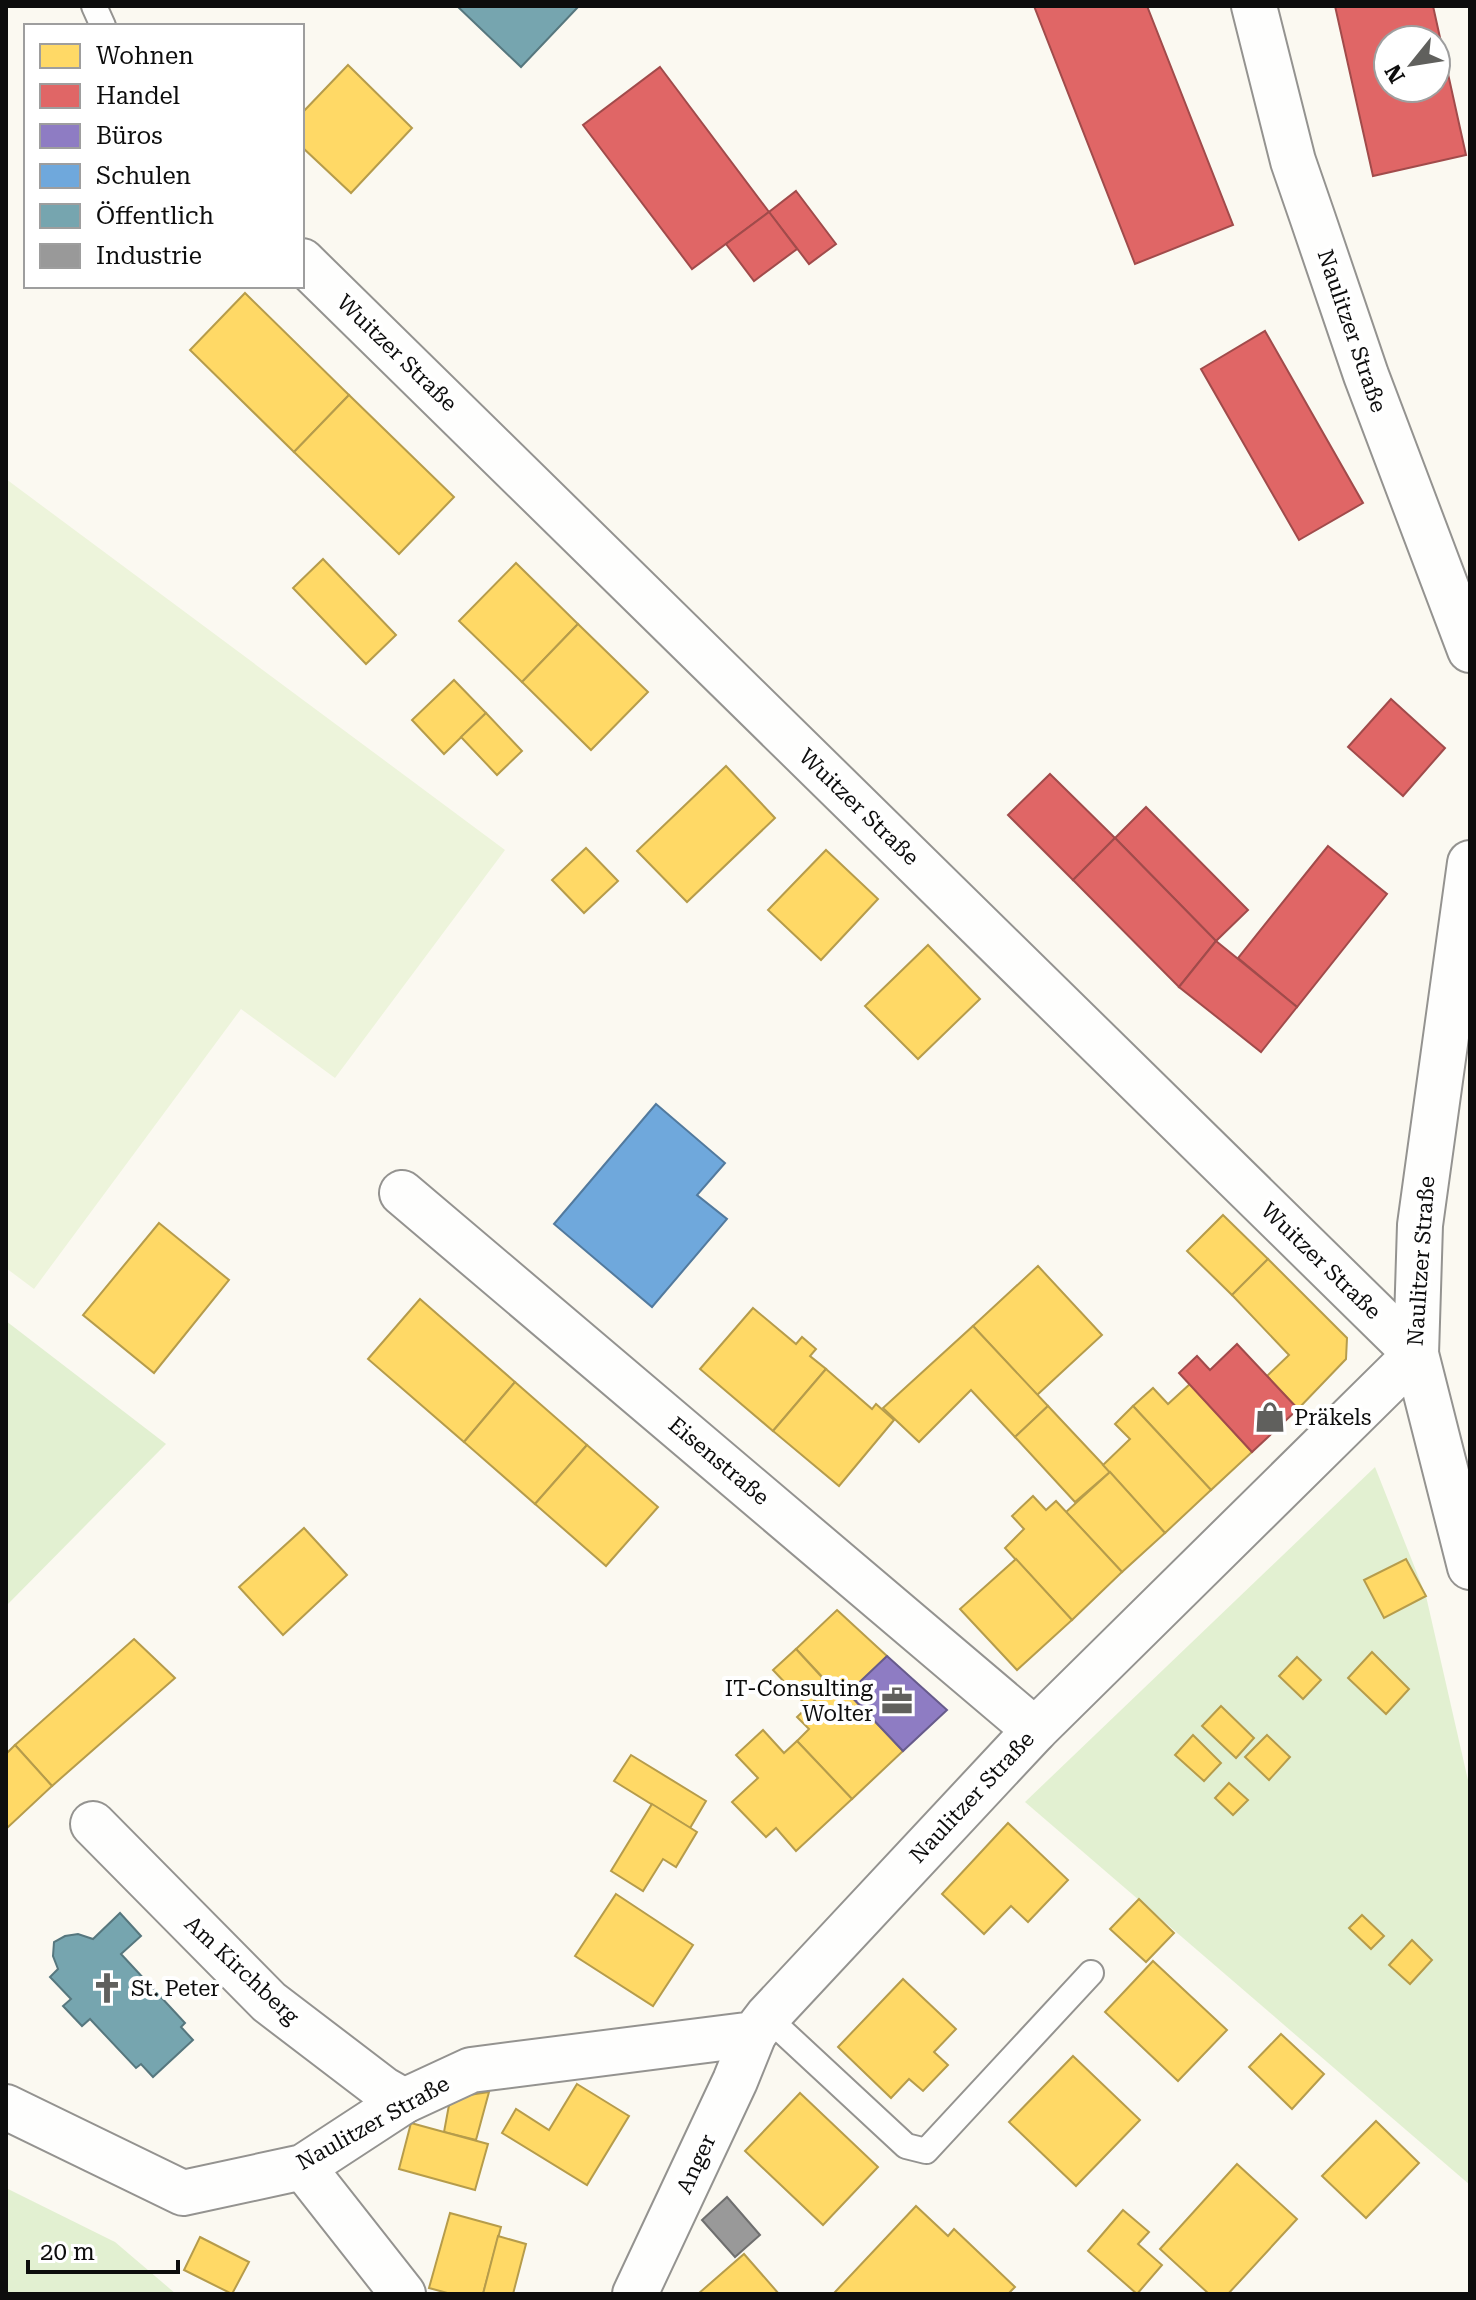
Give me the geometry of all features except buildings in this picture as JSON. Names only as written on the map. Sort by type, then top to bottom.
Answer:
[{"type":"street","name":"Naulitzer Straße","points":[[1254,6],[1293,161],[1366,375],[1470,650]]},
{"type":"street","name":"Wuitzer Straße","points":[[304,263],[1416,1354]]},
{"type":"street","name":"Naulitzer Straße","points":[[6,2107],[183,2193],[303,2167],[404,2101],[471,2070],[761,2025],[1035,1730],[1416,1354],[1420,1225],[1469,883]]},
{"type":"street","name":"Eisenstraße","points":[[402,1193],[1035,1730]]},
{"type":"street","points":[[1416,1354],[1470,1567]]},
{"type":"street","name":"Am Kirchberg","points":[[93,1824],[269,2002],[383,2089],[404,2101]]},
{"type":"street","name":"Anger","points":[[635,2294],[761,2025]]},
{"type":"street","points":[[303,2167],[403,2294]]},
{"type":"lane","points":[[761,2025],[906,2146],[926,2151],[1091,1973]]},
{"type":"green space","points":[[6,479],[505,850],[335,1078],[241,1009],[34,1289],[6,1268]]},
{"type":"green space","points":[[6,1321],[166,1444],[6,1606]]},
{"type":"green space","points":[[1375,1467],[1426,1596],[1470,1789],[1470,2185],[1025,1802]]},
{"type":"green space","points":[[6,2188],[115,2242],[176,2294],[6,2294]]},
{"type":"place","name":"Präkels","points":[[1270,1417]]},
{"type":"place","name":"IT-Consulting Wolter","points":[[897,1701]]},
{"type":"place","name":"St. Peter","points":[[107,1988]]}]
